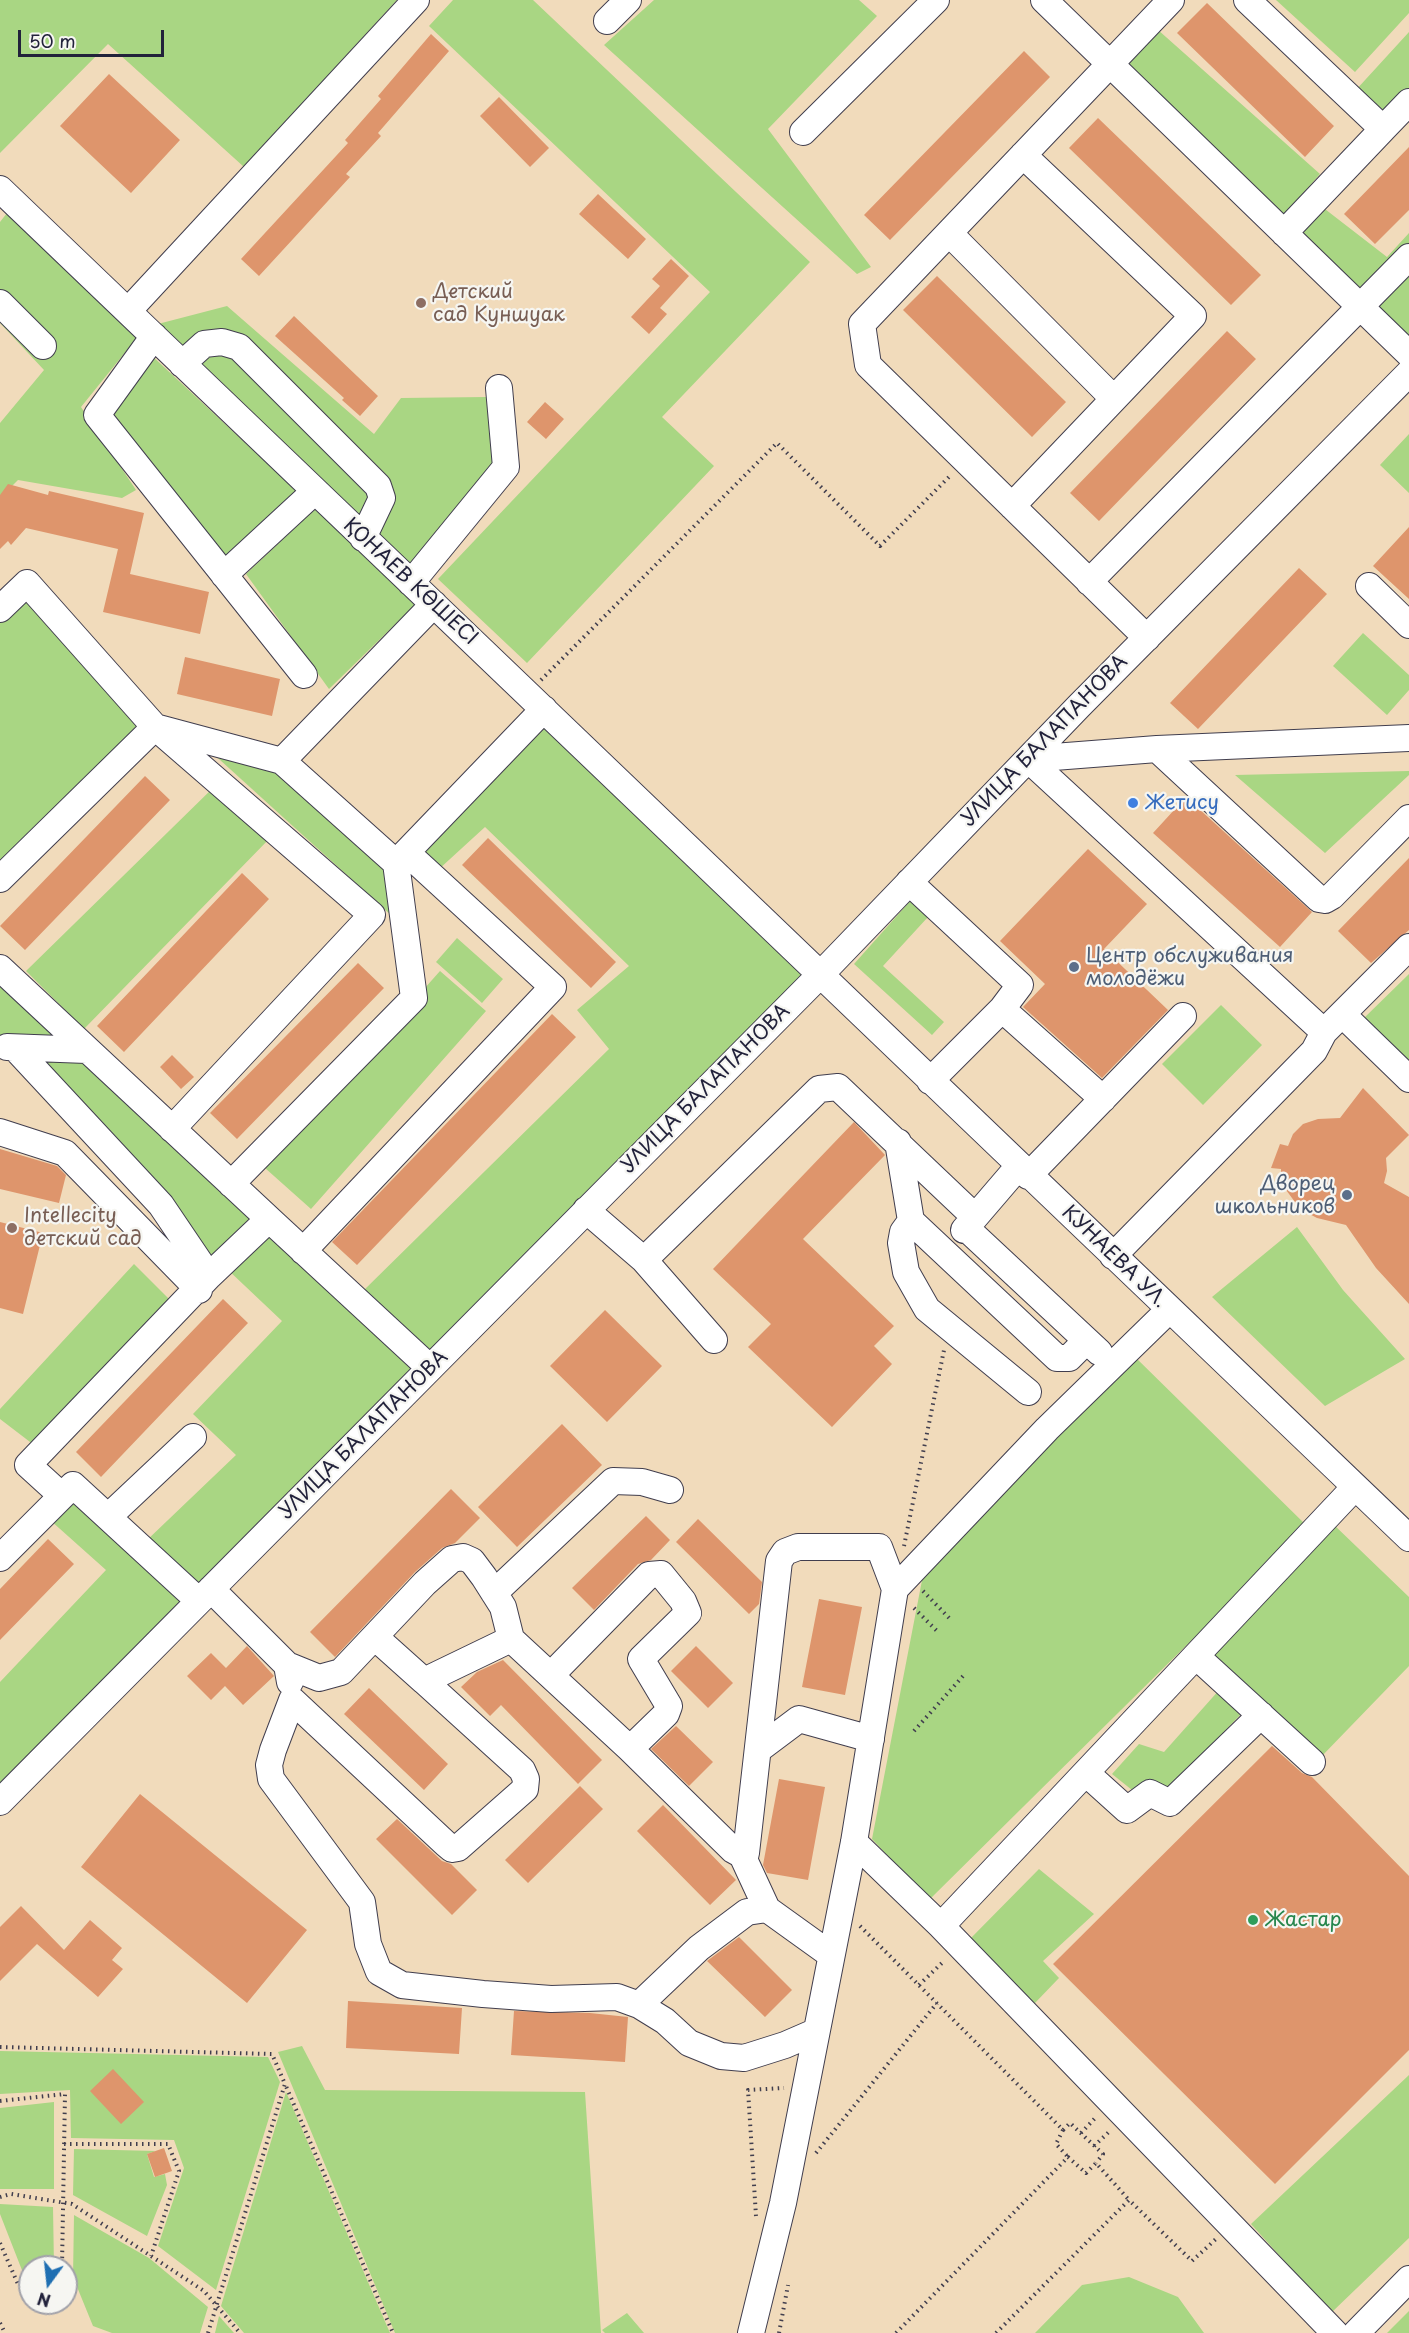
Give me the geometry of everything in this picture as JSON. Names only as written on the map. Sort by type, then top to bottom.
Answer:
[{"type":"street","points":[[128,311],[416,0]]},
{"type":"street","points":[[607,21],[628,0]]},
{"type":"street","points":[[803,132],[936,0]]},
{"type":"street","points":[[1044,0],[1409,354]]},
{"type":"street","points":[[1147,638],[868,365],[862,324],[1171,0]]},
{"type":"street","points":[[1247,0],[1383,129]]},
{"type":"street","points":[[1284,233],[1409,102]]},
{"type":"street","points":[[1012,506],[1193,316],[1023,155]]},
{"type":"street","name":"ҚОНАЕВ КӨШЕСІ","points":[[0,189],[820,975]]},
{"type":"street","points":[[949,233],[1114,399]]},
{"type":"street","points":[[1089,582],[1359,305],[1409,257]]},
{"type":"street","points":[[0,303],[43,346]]},
{"type":"street","points":[[154,336],[97,415],[304,675]]},
{"type":"street","points":[[182,364],[204,344],[222,342],[238,347],[378,486],[382,498],[363,538]]},
{"type":"street","name":"УЛИЦА БАЛАПАНОВА","points":[[0,1802],[820,975],[1028,759],[1409,373]]},
{"type":"street","points":[[411,583],[506,467],[499,388]]},
{"type":"street","points":[[224,575],[315,491]]},
{"type":"street","points":[[0,609],[27,583],[155,727],[372,915],[172,1129]]},
{"type":"street","points":[[1369,586],[1409,625]]},
{"type":"street","points":[[282,761],[434,604]]},
{"type":"street","points":[[231,1184],[414,998],[402,858],[535,701]]},
{"type":"street","points":[[155,727],[282,761],[402,858],[553,987],[303,1251]]},
{"type":"street","points":[[0,879],[155,727]]},
{"type":"street","points":[[1028,759],[1157,749],[1409,738]]},
{"type":"street","points":[[1157,749],[1319,899],[1325,900],[1332,896],[1409,818]]},
{"type":"street","points":[[1028,759],[1324,1032]]},
{"type":"street","points":[[909,882],[1020,986],[1002,1009],[930,1081]]},
{"type":"street","points":[[1113,1256],[1314,1051],[1324,1032],[1409,947]]},
{"type":"street","points":[[0,968],[430,1368]]},
{"type":"street","name":"КУНАЕВА УЛ.","points":[[820,975],[1409,1538]]},
{"type":"street","points":[[1002,1009],[1103,1099]]},
{"type":"street","points":[[1342,1014],[1409,1079]]},
{"type":"street","points":[[945,1252],[970,1222],[1103,1099],[1183,1016]]},
{"type":"street","points":[[7,1047],[87,1050]]},
{"type":"street","points":[[7,1047],[161,1205],[204,1283]]},
{"type":"street","points":[[644,1260],[819,1089],[838,1087],[898,1142],[970,1222],[1112,1365]]},
{"type":"street","points":[[0,1132],[65,1153],[204,1283]]},
{"type":"street","points":[[898,1142],[911,1221],[1057,1358],[1070,1358],[1086,1341]]},
{"type":"street","points":[[586,1210],[644,1260],[714,1340]]},
{"type":"street","points":[[62,1496],[28,1465],[269,1219]]},
{"type":"street","points":[[911,1221],[903,1232],[901,1243],[906,1272],[927,1309],[1028,1392]]},
{"type":"street","points":[[751,2333],[783,2203],[854,1842],[902,1574],[1047,1428],[1169,1310]]},
{"type":"street","points":[[108,1517],[193,1437]]},
{"type":"street","points":[[494,1593],[613,1481],[642,1482],[670,1490]]},
{"type":"street","points":[[4,1546],[73,1485],[108,1517],[287,1665],[319,1678],[341,1672],[376,1638],[425,1583],[452,1559],[463,1557],[472,1561],[503,1607],[511,1639],[630,1749],[732,1850],[742,1855],[767,1908],[831,1955]]},
{"type":"street","points":[[941,1926],[1355,1487]]},
{"type":"street","points":[[742,1855],[746,1853],[779,1560],[785,1552],[798,1547],[879,1547],[902,1574]]},
{"type":"street","points":[[551,1676],[650,1575],[661,1574],[683,1600],[688,1613],[641,1659],[669,1706],[666,1714],[630,1749]]},
{"type":"street","points":[[292,1700],[446,1844],[452,1849],[458,1848],[527,1784],[522,1770],[376,1638]]},
{"type":"street","points":[[424,1681],[511,1639]]},
{"type":"street","points":[[1196,1656],[1312,1762]]},
{"type":"street","points":[[287,1665],[292,1700],[269,1765],[271,1779],[362,1902],[368,1944],[379,1972],[402,1985],[550,1999],[617,1997],[639,2005],[664,2021],[689,2043],[721,2056],[744,2058],[785,2045],[815,2032]]},
{"type":"street","points":[[1086,1773],[1127,1810],[1150,1793],[1170,1803],[1260,1715]]},
{"type":"street","points":[[759,1749],[799,1719],[871,1739]]},
{"type":"street","points":[[854,1842],[941,1926],[1335,2333]]},
{"type":"street","points":[[639,2005],[699,1948],[747,1912],[767,1908]]},
{"type":"street","points":[[1356,2333],[1409,2279]]},
{"type":"path","points":[[535,701],[777,443],[880,546],[965,461]]},
{"type":"path","points":[[939,1633],[902,1574],[949,1329]]},
{"type":"path","points":[[902,1574],[952,1621]]},
{"type":"path","points":[[914,1731],[964,1675]]},
{"type":"path","points":[[841,1907],[1063,2130]]},
{"type":"path","points":[[919,1986],[959,1945]]},
{"type":"path","points":[[812,2159],[937,2003]]},
{"type":"path","points":[[0,2047],[272,2054],[393,2333]]},
{"type":"path","points":[[208,2333],[285,2084]]},
{"type":"path","points":[[757,2226],[748,2090],[784,2088]]},
{"type":"path","points":[[0,2101],[65,2094],[62,2255]]},
{"type":"path","points":[[1070,2122],[1103,2154],[1086,2173],[1068,2157],[1056,2144],[1070,2122]]},
{"type":"path","points":[[64,2144],[168,2144],[179,2171],[151,2256]]},
{"type":"path","points":[[896,2333],[1068,2157]]},
{"type":"path","points":[[1096,2163],[1129,2200],[1192,2261],[1231,2226]]},
{"type":"path","points":[[0,2197],[12,2194],[72,2204],[204,2291],[240,2333]]},
{"type":"path","points":[[996,2333],[1129,2200]]},
{"type":"path","points":[[0,2243],[18,2284]]},
{"type":"path","points":[[0,2323],[5,2333]]},
{"type":"green space","points":[[0,0],[397,0],[244,167],[108,44],[0,153]]},
{"type":"green space","points":[[453,0],[533,0],[810,262],[662,417],[714,466],[527,663],[438,579],[710,292],[429,26]]},
{"type":"green space","points":[[654,0],[859,0],[877,16],[768,129],[871,267],[857,274],[604,45]]},
{"type":"green space","points":[[1276,0],[1409,0],[1409,13],[1355,72]]},
{"type":"green space","points":[[1157,29],[1320,174],[1281,219],[1116,58]]},
{"type":"green space","points":[[1409,32],[1409,120],[1396,134],[1355,91]]},
{"type":"green space","points":[[1321,206],[1387,257],[1409,233],[1409,340],[1296,233]]},
{"type":"green space","points":[[7,213],[140,334],[81,407],[136,490],[122,498],[18,480],[0,498],[0,423],[44,370],[0,323],[0,222]]},
{"type":"green space","points":[[227,306],[374,434],[401,398],[486,397],[495,467],[412,573],[154,325]]},
{"type":"green space","points":[[150,354],[299,493],[224,563],[109,417]]},
{"type":"green space","points":[[1409,434],[1409,493],[1380,465]]},
{"type":"green space","points":[[317,507],[416,604],[329,689],[246,574]]},
{"type":"green space","points":[[30,584],[155,714],[0,873],[0,617]]},
{"type":"green space","points":[[1363,633],[1409,675],[1409,690],[1387,715],[1333,666]]},
{"type":"green space","points":[[543,717],[811,978],[430,1357],[362,1292],[609,1049],[577,1010],[629,966],[485,827],[438,870],[416,851]]},
{"type":"green space","points":[[198,740],[275,765],[385,871],[392,916]]},
{"type":"green space","points":[[1409,771],[1409,775],[1325,853],[1235,775]]},
{"type":"green space","points":[[217,784],[271,837],[84,1029],[26,971]]},
{"type":"green space","points":[[911,900],[928,917],[883,966],[944,1022],[932,1035],[854,964]]},
{"type":"green space","points":[[457,938],[503,979],[482,1003],[436,962]]},
{"type":"green space","points":[[440,971],[486,1011],[311,1209],[265,1168]]},
{"type":"green space","points":[[1409,974],[1409,1064],[1363,1019]]},
{"type":"green space","points":[[0,983],[68,1049],[0,1045]]},
{"type":"green space","points":[[1221,1005],[1262,1045],[1203,1105],[1162,1064]]},
{"type":"green space","points":[[28,1054],[83,1054],[258,1215],[208,1271]]},
{"type":"green space","points":[[1297,1227],[1343,1290],[1405,1359],[1325,1406],[1212,1297]]},
{"type":"green space","points":[[272,1230],[421,1372],[196,1593],[145,1542],[236,1455],[193,1414],[282,1321],[226,1268]]},
{"type":"green space","points":[[134,1264],[176,1306],[34,1445],[0,1419],[0,1409]]},
{"type":"green space","points":[[1133,1355],[1307,1526],[929,1900],[872,1839],[924,1570]]},
{"type":"green space","points":[[75,1496],[189,1604],[0,1794],[0,1682],[106,1570],[50,1520]]},
{"type":"green space","points":[[1332,1523],[1409,1597],[1409,1666],[1320,1758],[1208,1650]]},
{"type":"green space","points":[[1220,1689],[1246,1709],[1152,1806],[1112,1774],[1139,1744],[1164,1752]]},
{"type":"green space","points":[[1039,1869],[1094,1914],[1043,1961],[1059,1978],[1034,2004],[969,1940]]},
{"type":"green space","points":[[302,2046],[325,2090],[585,2092],[601,2333],[395,2333],[278,2052]]},
{"type":"green space","points":[[0,2051],[268,2057],[280,2082],[216,2290],[158,2246],[184,2168],[174,2140],[71,2138],[70,2090],[0,2094]]},
{"type":"green space","points":[[1409,2075],[1409,2238],[1331,2313],[1251,2224]]},
{"type":"green space","points":[[286,2092],[390,2333],[244,2333],[221,2306]]},
{"type":"green space","points":[[54,2102],[54,2189],[0,2189],[0,2108]]},
{"type":"green space","points":[[74,2149],[156,2151],[147,2154],[154,2177],[165,2174],[167,2185],[147,2236],[73,2195]]},
{"type":"green space","points":[[0,2204],[53,2207],[54,2255],[18,2255],[18,2260],[0,2214]]},
{"type":"green space","points":[[74,2215],[149,2258],[208,2307],[200,2333],[112,2333],[93,2326],[78,2289],[78,2255],[73,2255]]},
{"type":"green space","points":[[1129,2277],[1178,2297],[1204,2333],[1035,2333],[1082,2285]]},
{"type":"green space","points":[[1409,2311],[1409,2333],[1387,2333]]},
{"type":"green space","points":[[627,2313],[644,2333],[605,2333],[602,2330]]},
{"type":"green space","points":[[219,2316],[234,2333],[215,2333]]},
{"type":"building","points":[[1207,3],[1334,126],[1305,157],[1177,33]]},
{"type":"building","points":[[431,34],[449,51],[378,133],[381,136],[346,174],[350,177],[259,276],[241,259],[348,143],[345,140],[381,99],[378,96]]},
{"type":"building","points":[[1024,51],[1050,77],[890,240],[864,215]]},
{"type":"building","points":[[109,74],[180,140],[131,193],[60,126]]},
{"type":"building","points":[[499,97],[549,148],[530,167],[480,116]]},
{"type":"building","points":[[1098,118],[1261,275],[1231,305],[1069,148]]},
{"type":"building","points":[[1409,147],[1409,210],[1375,244],[1344,214]]},
{"type":"building","points":[[598,194],[646,239],[628,259],[579,214]]},
{"type":"building","points":[[671,259],[689,276],[660,308],[667,314],[649,334],[631,317],[660,286],[652,279]]},
{"type":"building","points":[[937,276],[1066,402],[1032,437],[903,310]]},
{"type":"building","points":[[294,316],[378,396],[360,416],[342,400],[344,398],[275,336]]},
{"type":"building","points":[[1227,331],[1256,359],[1099,521],[1070,493]]},
{"type":"building","points":[[545,402],[564,419],[546,439],[527,422]]},
{"type":"building","points":[[8,484],[48,495],[49,491],[144,513],[130,574],[209,592],[200,634],[103,612],[118,549],[26,528],[11,545],[8,541],[0,549],[0,495]]},
{"type":"building","points":[[1409,527],[1409,599],[1373,566]]},
{"type":"building","points":[[1299,568],[1327,594],[1198,729],[1170,703]]},
{"type":"building","points":[[185,657],[280,679],[272,716],[177,694]]},
{"type":"building","points":[[145,776],[170,800],[25,950],[0,926]]},
{"type":"building","points":[[1186,797],[1312,912],[1280,947],[1153,833]]},
{"type":"building","points":[[488,838],[616,962],[591,988],[462,865]]},
{"type":"building","name":"Центр обслуживания молодёжи","points":[[1088,849],[1147,904],[1104,949],[1168,1010],[1102,1078],[1023,1007],[1045,984],[1000,941]]},
{"type":"building","points":[[1409,858],[1409,930],[1371,963],[1338,931]]},
{"type":"building","points":[[242,873],[269,899],[124,1052],[97,1026]]},
{"type":"building","points":[[358,963],[384,988],[237,1139],[210,1113]]},
{"type":"building","points":[[552,1014],[576,1037],[357,1265],[332,1242]]},
{"type":"building","points":[[172,1055],[194,1077],[181,1089],[160,1067]]},
{"type":"building","name":"Дворец школьников","points":[[1363,1088],[1409,1135],[1386,1158],[1387,1171],[1384,1183],[1409,1197],[1409,1304],[1376,1268],[1346,1225],[1317,1218],[1300,1209],[1281,1183],[1281,1169],[1271,1168],[1280,1144],[1288,1146],[1293,1134],[1303,1124],[1318,1119],[1340,1118]]},
{"type":"building","points":[[854,1122],[885,1155],[803,1239],[894,1326],[874,1346],[892,1364],[832,1427],[748,1347],[771,1324],[713,1269]]},
{"type":"building","points":[[0,1149],[57,1166],[66,1175],[59,1203],[0,1189]]},
{"type":"building","points":[[0,1222],[43,1233],[23,1314],[0,1308]]},
{"type":"building","points":[[223,1299],[248,1323],[101,1477],[76,1452]]},
{"type":"building","points":[[605,1310],[662,1366],[607,1422],[550,1366]]},
{"type":"building","points":[[562,1424],[602,1465],[517,1547],[478,1507]]},
{"type":"building","points":[[451,1489],[480,1518],[455,1543],[442,1548],[415,1572],[335,1657],[310,1632]]},
{"type":"building","points":[[646,1516],[670,1540],[651,1560],[638,1564],[594,1610],[572,1588]]},
{"type":"building","points":[[698,1519],[762,1582],[759,1604],[749,1614],[676,1542]]},
{"type":"building","points":[[48,1539],[74,1564],[0,1640],[0,1589]]},
{"type":"building","points":[[819,1599],[862,1607],[845,1695],[802,1687]]},
{"type":"building","points":[[247,1646],[274,1676],[243,1705],[225,1686],[211,1700],[187,1676],[211,1653],[226,1668]]},
{"type":"building","points":[[696,1646],[733,1683],[708,1708],[671,1671]]},
{"type":"building","points":[[503,1660],[602,1760],[578,1784],[501,1705],[490,1716],[461,1687],[477,1672]]},
{"type":"building","points":[[369,1688],[448,1764],[424,1790],[344,1714]]},
{"type":"building","points":[[676,1726],[713,1762],[689,1786],[651,1749]]},
{"type":"building","name":"Жастар","points":[[1272,1746],[1302,1773],[1312,1777],[1409,1876],[1409,2050],[1275,2184],[1053,1964]]},
{"type":"building","points":[[779,1779],[825,1787],[808,1880],[767,1873],[763,1865]]},
{"type":"building","points":[[580,1786],[603,1809],[528,1883],[505,1860]]},
{"type":"building","points":[[140,1794],[307,1930],[247,2003],[81,1867]]},
{"type":"building","points":[[663,1805],[736,1880],[710,1905],[637,1831]]},
{"type":"building","points":[[397,1819],[442,1861],[451,1864],[477,1890],[452,1915],[376,1839]]},
{"type":"building","points":[[21,1906],[64,1950],[90,1920],[122,1948],[112,1960],[123,1969],[98,1997],[37,1944],[0,1981],[0,1927]]},
{"type":"building","points":[[739,1937],[792,1990],[765,2017],[707,1961]]},
{"type":"building","points":[[348,2001],[462,2008],[459,2054],[346,2048]]},
{"type":"building","points":[[514,2011],[590,2013],[628,2017],[625,2062],[511,2055]]},
{"type":"building","points":[[113,2069],[144,2102],[121,2124],[90,2091]]},
{"type":"building","points":[[164,2148],[172,2171],[155,2177],[147,2154]]},
{"type":"place","name":"Детский сад Куншуак","points":[[421,303]]},
{"type":"place","name":"Жетису","points":[[1133,803]]},
{"type":"place","name":"Центр обслуживания молодёжи","points":[[1074,967]]},
{"type":"place","name":"Дворец школьников","points":[[1347,1195]]},
{"type":"place","name":"Intellecity детский сад","points":[[12,1228]]},
{"type":"place","name":"Жастар","points":[[1253,1920]]}]
